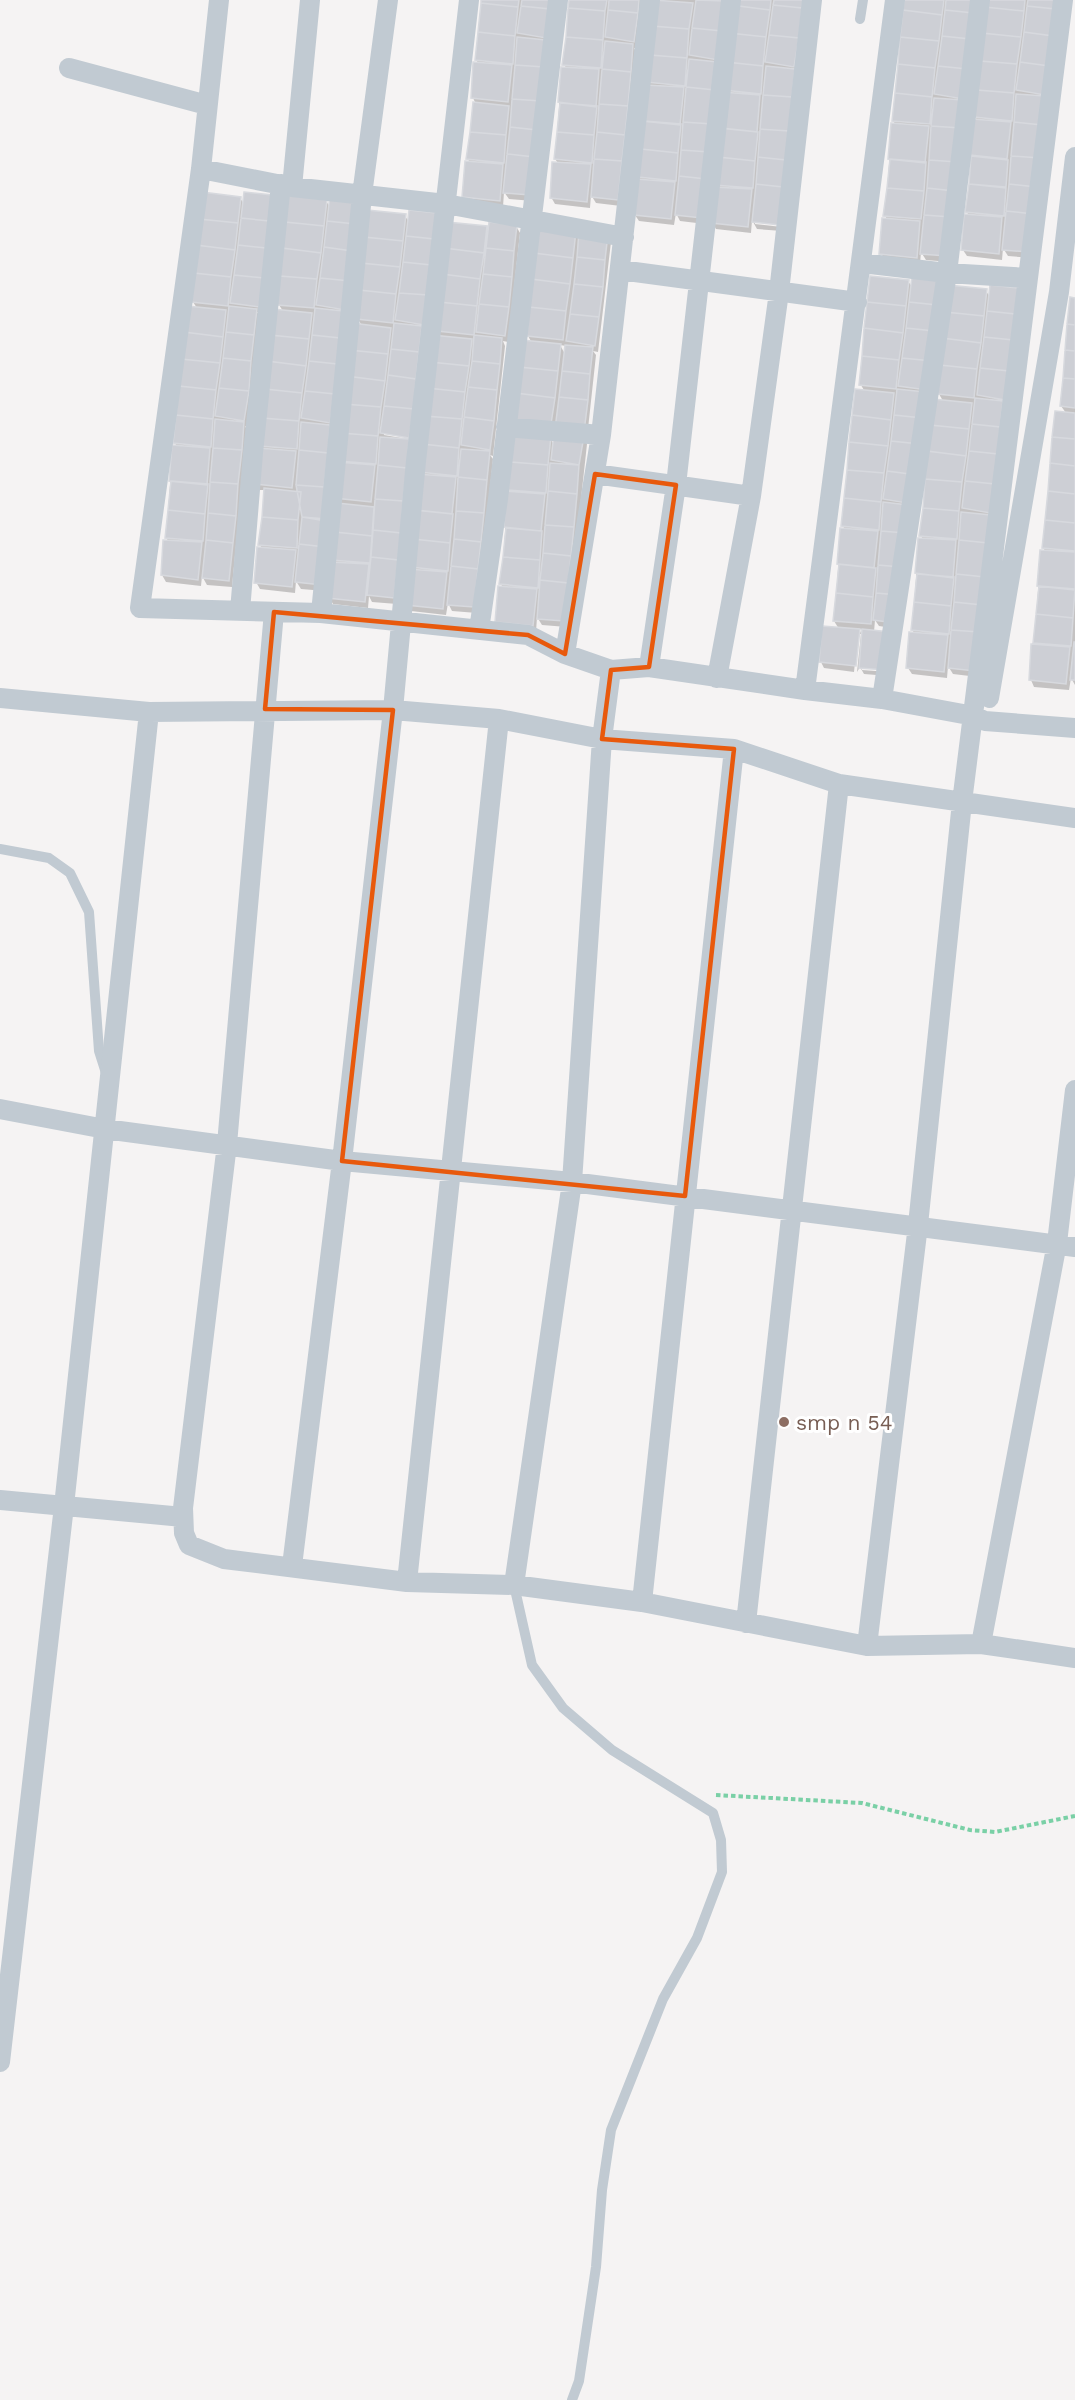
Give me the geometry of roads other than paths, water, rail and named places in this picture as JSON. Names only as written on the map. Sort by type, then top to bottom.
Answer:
[{"type":"street","points":[[219,0],[201,170],[140,608],[321,614],[528,635],[565,654],[611,669],[649,667],[882,699],[979,719],[1075,728]]},
{"type":"street","points":[[240,612],[253,453],[310,0]]},
{"type":"street","points":[[321,614],[362,195],[388,0]]},
{"type":"street","points":[[292,1566],[342,1161],[393,710],[399,621],[469,0]]},
{"type":"street","points":[[479,630],[558,0]]},
{"type":"street","points":[[565,654],[601,435],[650,0]]},
{"type":"street","points":[[649,667],[676,484],[731,0]]},
{"type":"street","points":[[717,678],[751,496],[779,292],[812,0]]},
{"type":"street","points":[[805,690],[895,0]]},
{"type":"street","points":[[882,699],[947,273],[980,0]]},
{"type":"street","points":[[979,719],[1028,278],[1063,0]]},
{"type":"street","points":[[69,68],[207,105]]},
{"type":"street","points":[[867,1646],[918,1225],[962,802],[1067,292],[1075,157]]},
{"type":"street","points":[[201,170],[287,186],[446,204],[624,237]]},
{"type":"street","points":[[862,263],[947,273],[1028,278]]},
{"type":"street","points":[[620,270],[701,279],[857,302]]},
{"type":"street","points":[[506,427],[601,435]]},
{"type":"street","points":[[595,474],[751,496]]},
{"type":"street","points":[[274,612],[227,1144],[183,1517],[184,1533],[189,1545],[224,1558],[407,1582],[514,1585],[642,1602],[867,1646],[981,1644],[1075,1658]]},
{"type":"street","points":[[514,1585],[572,1182],[602,739],[611,669]]},
{"type":"street","points":[[0,698],[148,712],[265,709],[393,710],[499,719],[602,739],[734,749],[839,783],[1075,818]]},
{"type":"street","points":[[0,2062],[110,1088],[148,712]]},
{"type":"street","points":[[407,1582],[499,719]]},
{"type":"street","points":[[642,1602],[734,749]]},
{"type":"street","points":[[746,1623],[839,783]]},
{"type":"street","points":[[981,1644],[1066,1245],[1075,1090]]},
{"type":"street","points":[[0,1109],[105,1130],[227,1144],[342,1161],[452,1169],[572,1182],[1066,1245]]},
{"type":"street","points":[[0,1500],[183,1517]]},
{"type":"lane","points":[[860,20],[863,0]]},
{"type":"lane","points":[[0,849],[49,858],[70,873],[89,912],[99,1051],[110,1088]]},
{"type":"lane","points":[[514,1585],[532,1665],[563,1708],[612,1750],[713,1813],[721,1840],[722,1872],[697,1938],[663,1999],[611,2130],[602,2190],[596,2267],[579,2381],[572,2400]]},
{"type":"place","name":"smp n 54","points":[[784,1422]]}]
